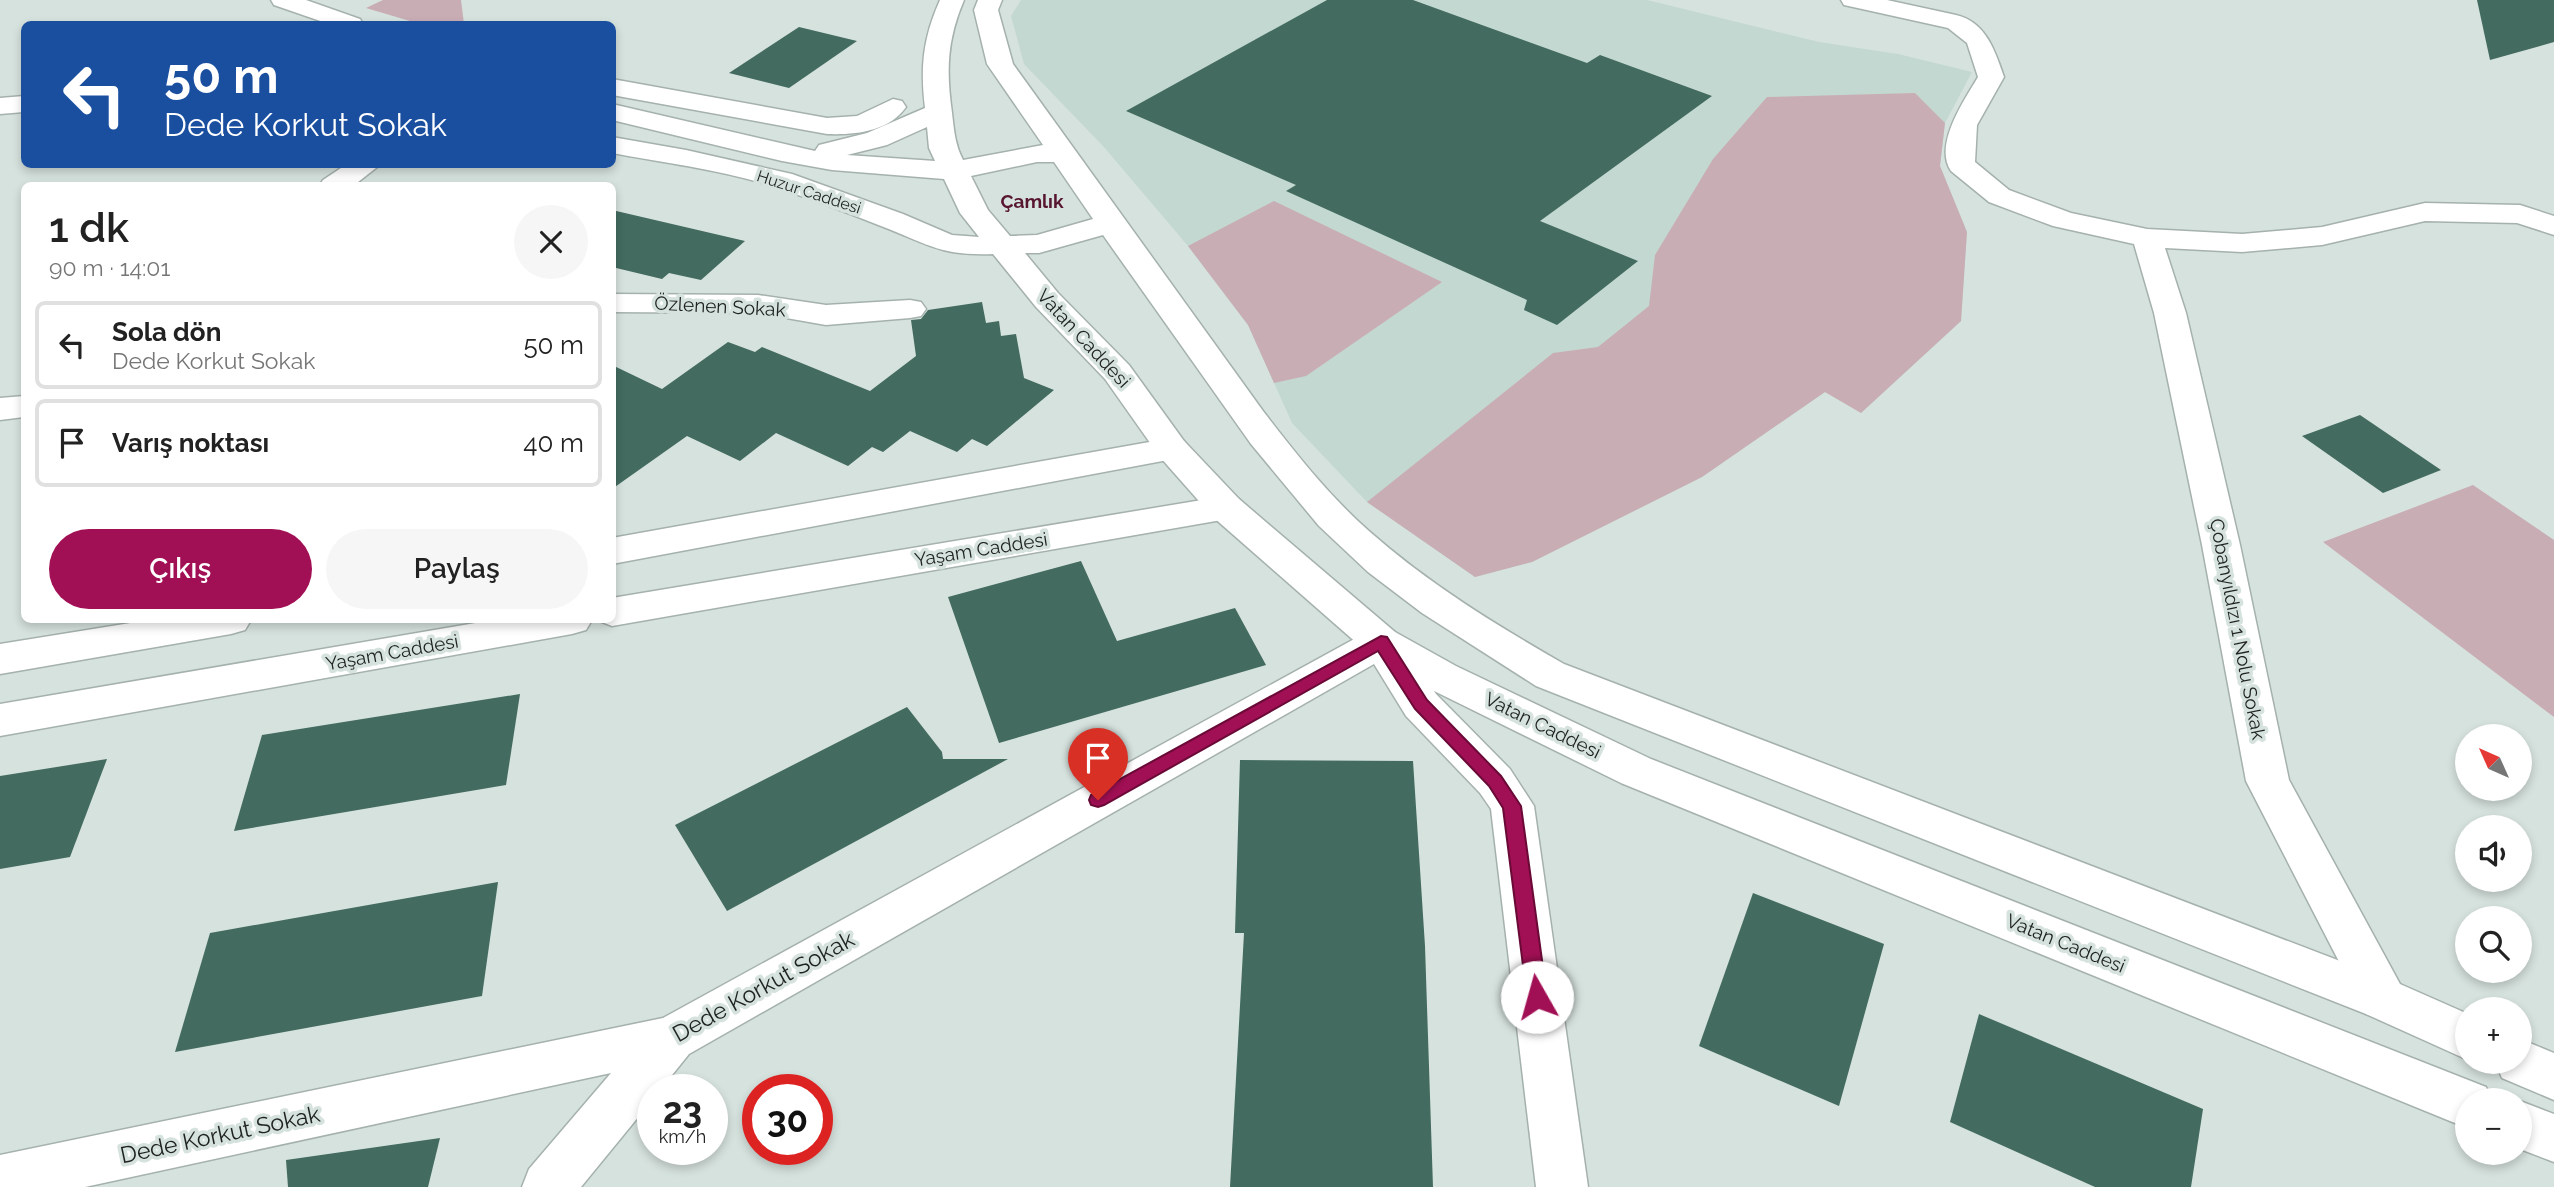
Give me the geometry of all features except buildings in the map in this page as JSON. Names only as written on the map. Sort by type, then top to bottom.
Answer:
[{"type":"street","points":[[283,0],[342,21]]},
{"type":"street","name":"Vatan Caddesi","points":[[952,0],[940,28],[934,75],[943,148],[975,213],[1047,300],[1117,372],[1172,449],[1226,508],[1381,642],[1442,677],[1636,771],[2455,1099]]},
{"type":"street","points":[[990,0],[986,10],[1000,64],[1194,342],[1277,453],[1331,517],[1421,593],[1550,676],[2382,999],[2455,1032]]},
{"type":"street","points":[[1853,0],[1956,22],[1978,40],[1991,77],[1963,125],[1962,165],[1999,196],[2063,220],[2147,238],[2242,243],[2322,236],[2425,212],[2521,214],[2554,226]]},
{"type":"street","points":[[0,84],[21,83]]},
{"type":"street","points":[[616,88],[827,126],[854,127],[877,120],[893,107]]},
{"type":"street","points":[[0,98],[21,98]]},
{"type":"street","points":[[0,106],[21,104]]},
{"type":"street","points":[[803,157],[877,139],[939,112]]},
{"type":"street","name":"Huzur Caddesi","points":[[616,113],[832,162],[953,171],[1037,154],[1062,153]]},
{"type":"street","name":"Huzur Caddesi","points":[[616,146],[686,158],[782,180],[893,220],[945,243],[964,246],[1039,244],[1111,223]]},
{"type":"street","points":[[339,182],[361,168]]},
{"type":"street","name":"Çobanyıldızı 1 Nolu Sokak","points":[[2147,238],[2173,327],[2221,545],[2268,781],[2382,999]]},
{"type":"street","name":"Özlenen Sokak","points":[[616,303],[758,304],[826,315],[911,309]]},
{"type":"street","points":[[0,409],[21,407]]},
{"type":"street","points":[[616,550],[1172,449]]},
{"type":"street","name":"Yaşam Caddesi","points":[[616,611],[1226,508]]},
{"type":"street","points":[[730,530],[736,590]]},
{"type":"street","points":[[0,659],[211,623]]},
{"type":"street","points":[[212,683],[228,623]]},
{"type":"street","name":"Yaşam Caddesi","points":[[0,720],[555,623]]},
{"type":"street","points":[[1381,642],[1421,705],[1495,781],[1512,806],[1562,1187]]},
{"type":"street","name":"Dede Korkut Sokak","points":[[0,1180],[673,1038],[1381,642]]},
{"type":"street","points":[[548,1187],[673,1038]]},
{"type":"street","points":[[2532,1067],[2554,1077]]},
{"type":"street","points":[[2532,1130],[2554,1138]]},
{"type":"shaded area","points":[[383,0],[461,0],[464,21],[410,21],[366,8]]},
{"type":"shaded area","points":[[1021,0],[1647,0],[1819,42],[1898,54],[1972,72],[1945,123],[1940,166],[1967,232],[1961,321],[1861,413],[1825,392],[1702,477],[1532,562],[1475,577],[1367,502],[1292,423],[1248,325],[1188,246],[1103,146],[1024,64],[1011,16]]},
{"type":"shaded area","points":[[1915,93],[1945,123],[1940,166],[1967,232],[1961,321],[1861,413],[1825,392],[1702,477],[1532,562],[1475,577],[1367,502],[1553,353],[1598,347],[1649,306],[1655,255],[1713,159],[1767,97]]},
{"type":"shaded area","points":[[1274,201],[1442,282],[1306,376],[1274,383],[1248,325],[1188,246]]},
{"type":"shaded area","points":[[2473,485],[2554,540],[2554,717],[2323,542]]},
{"type":"district","name":"Çamlık","points":[[1032,201]]},
{"type":"route","points":[[1098,800],[1381,642],[1421,705],[1495,781],[1512,806],[1537,997]]}]
